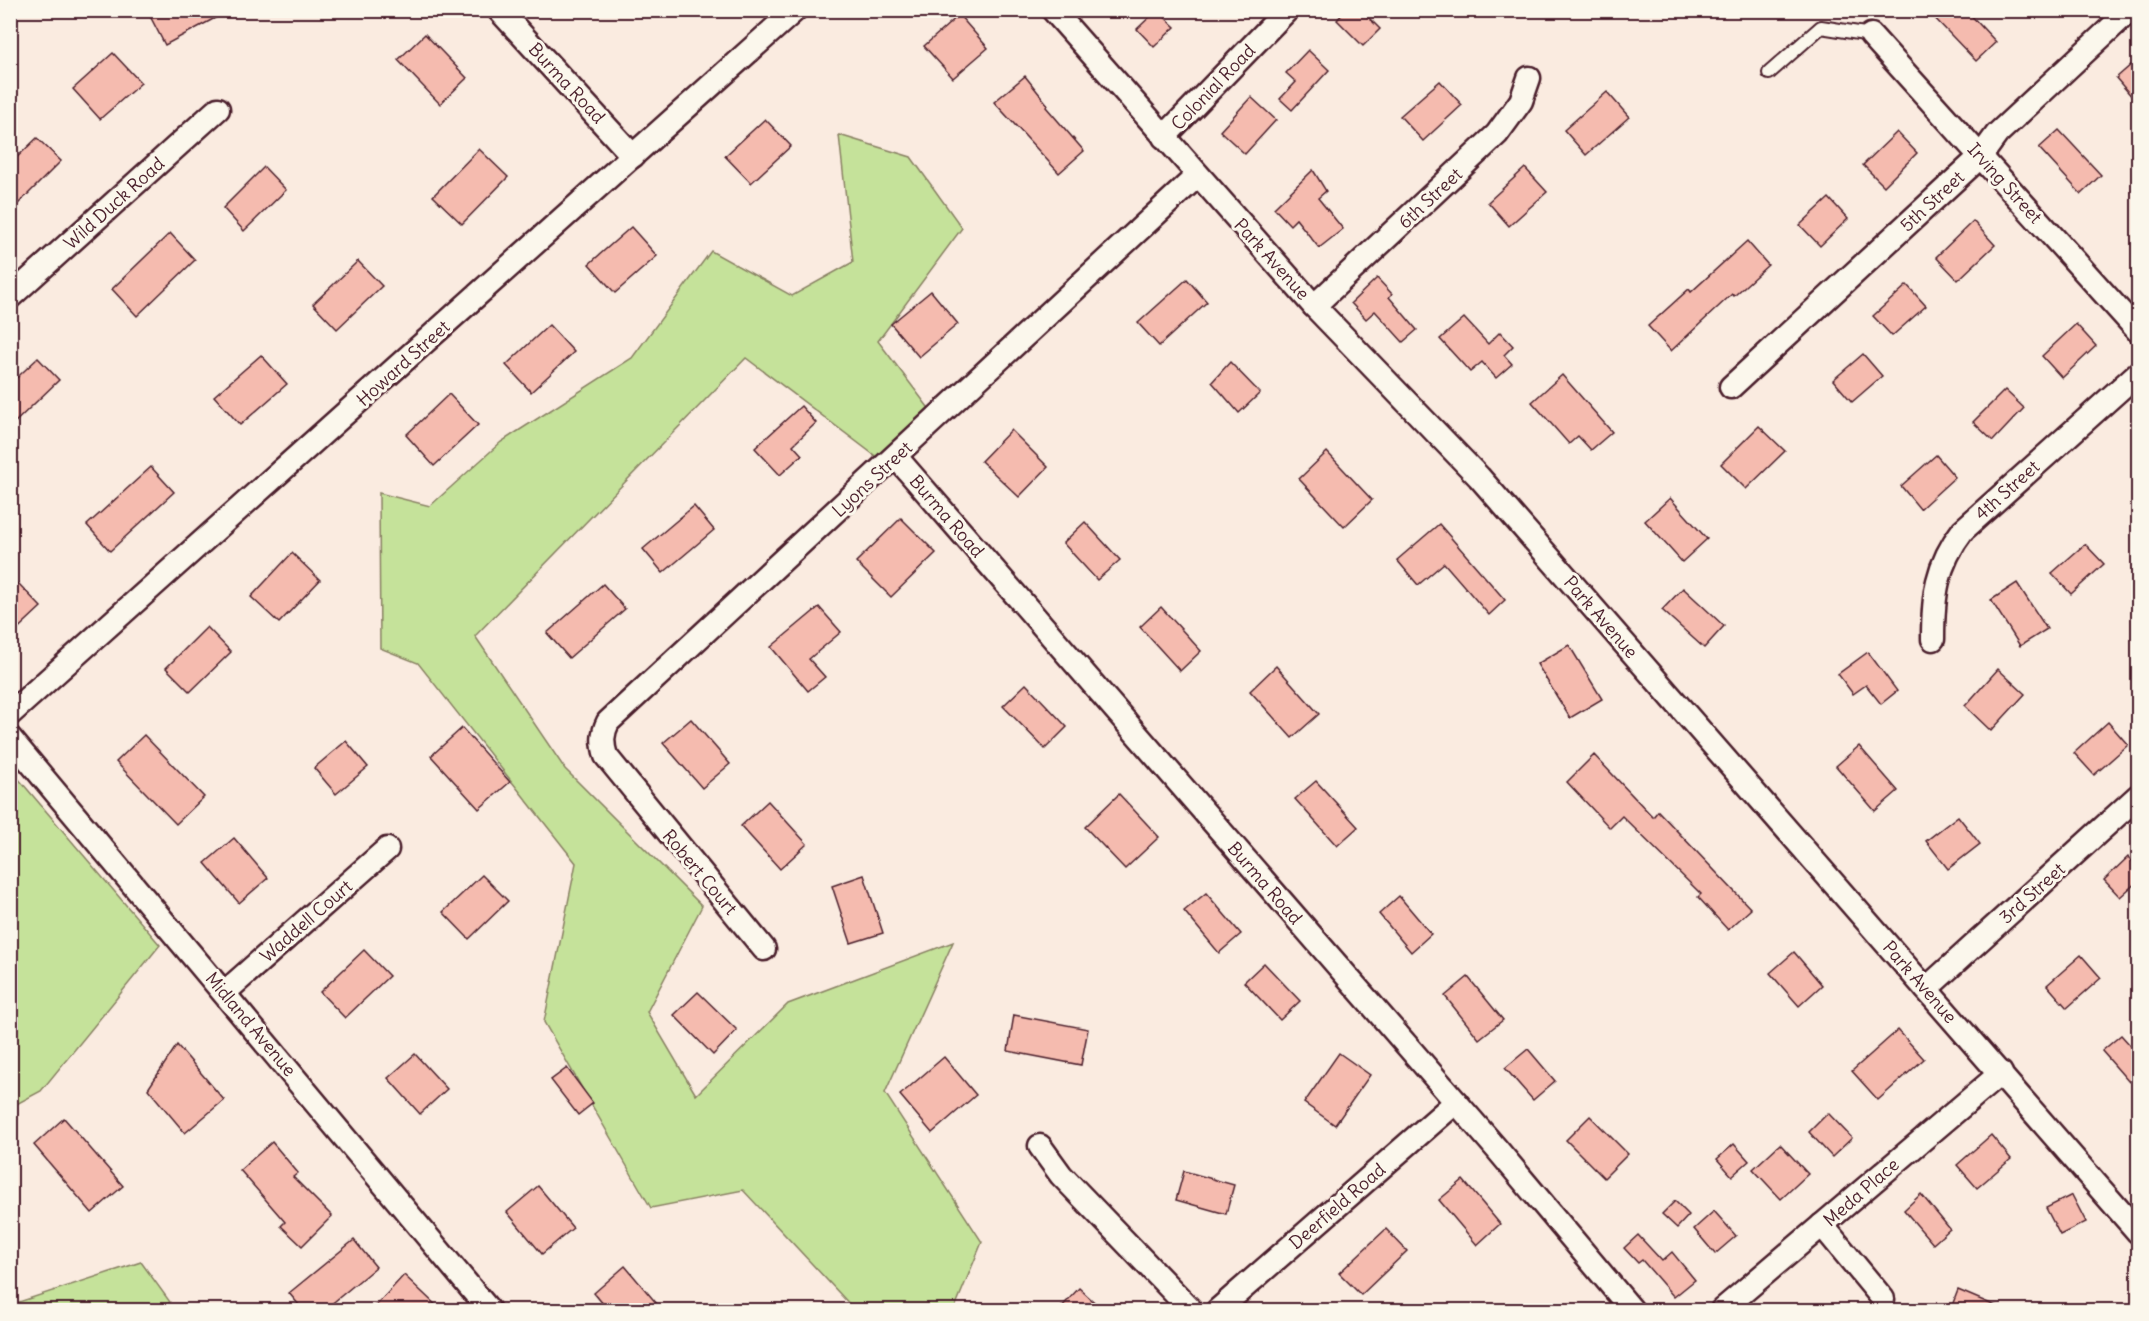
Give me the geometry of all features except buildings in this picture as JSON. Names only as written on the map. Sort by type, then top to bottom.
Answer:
[{"type":"street","name":"Burma Road","points":[[499,10],[633,156]]},
{"type":"street","name":"Howard Street","points":[[10,714],[795,10]]},
{"type":"street","name":"Park Avenue","points":[[1053,10],[1314,306],[1479,477],[2139,1232]]},
{"type":"street","name":"Colonial Road","points":[[1164,137],[1287,10]]},
{"type":"street","name":"5th Street","points":[[1731,387],[1981,156],[1997,134],[2130,10]]},
{"type":"street","name":"Irving Street","points":[[1870,35],[2139,331]]},
{"type":"street","name":"6th Street","points":[[1314,306],[1497,135],[1521,101],[1529,78]]},
{"type":"street","name":"Wild Duck Road","points":[[10,297],[218,109]]},
{"type":"street","name":"Lyons Street","points":[[636,795],[606,756],[603,744],[608,722],[1197,176]]},
{"type":"street","name":"4th Street","points":[[1934,639],[1938,575],[1948,549],[1963,530],[2139,373]]},
{"type":"street","name":"Burma Road","points":[[896,457],[1456,1102],[1632,1311]]},
{"type":"street","name":"Midland Avenue","points":[[10,738],[489,1311]]},
{"type":"street","name":"Robert Court","points":[[636,795],[764,949]]},
{"type":"street","name":"3rd Street","points":[[1926,989],[2139,796]]},
{"type":"street","name":"Waddell Court","points":[[224,993],[387,849]]},
{"type":"street","name":"Meda Place","points":[[1722,1311],[2001,1073]]},
{"type":"street","name":"Deerfield Road","points":[[1218,1311],[1456,1102]]},
{"type":"street","points":[[1040,1146],[1061,1175],[1191,1311]]},
{"type":"street","points":[[1822,1225],[1883,1299]]},
{"type":"lane","points":[[1769,73],[1821,27],[1870,35]]},
{"type":"green space","points":[[839,135],[911,157],[962,228],[878,341],[934,415],[886,464],[746,358],[475,636],[565,769],[702,906],[647,1012],[696,1095],[788,1004],[953,942],[885,1093],[982,1242],[954,1310],[855,1310],[743,1190],[651,1208],[544,1022],[576,863],[418,663],[380,648],[379,493],[430,506],[501,442],[632,358],[711,251],[792,296],[853,262]]},
{"type":"green space","points":[[11,770],[160,945],[41,1091],[11,1107]]},
{"type":"green space","points":[[141,1262],[170,1302],[160,1310],[11,1310],[11,1302],[13,1304]]}]
